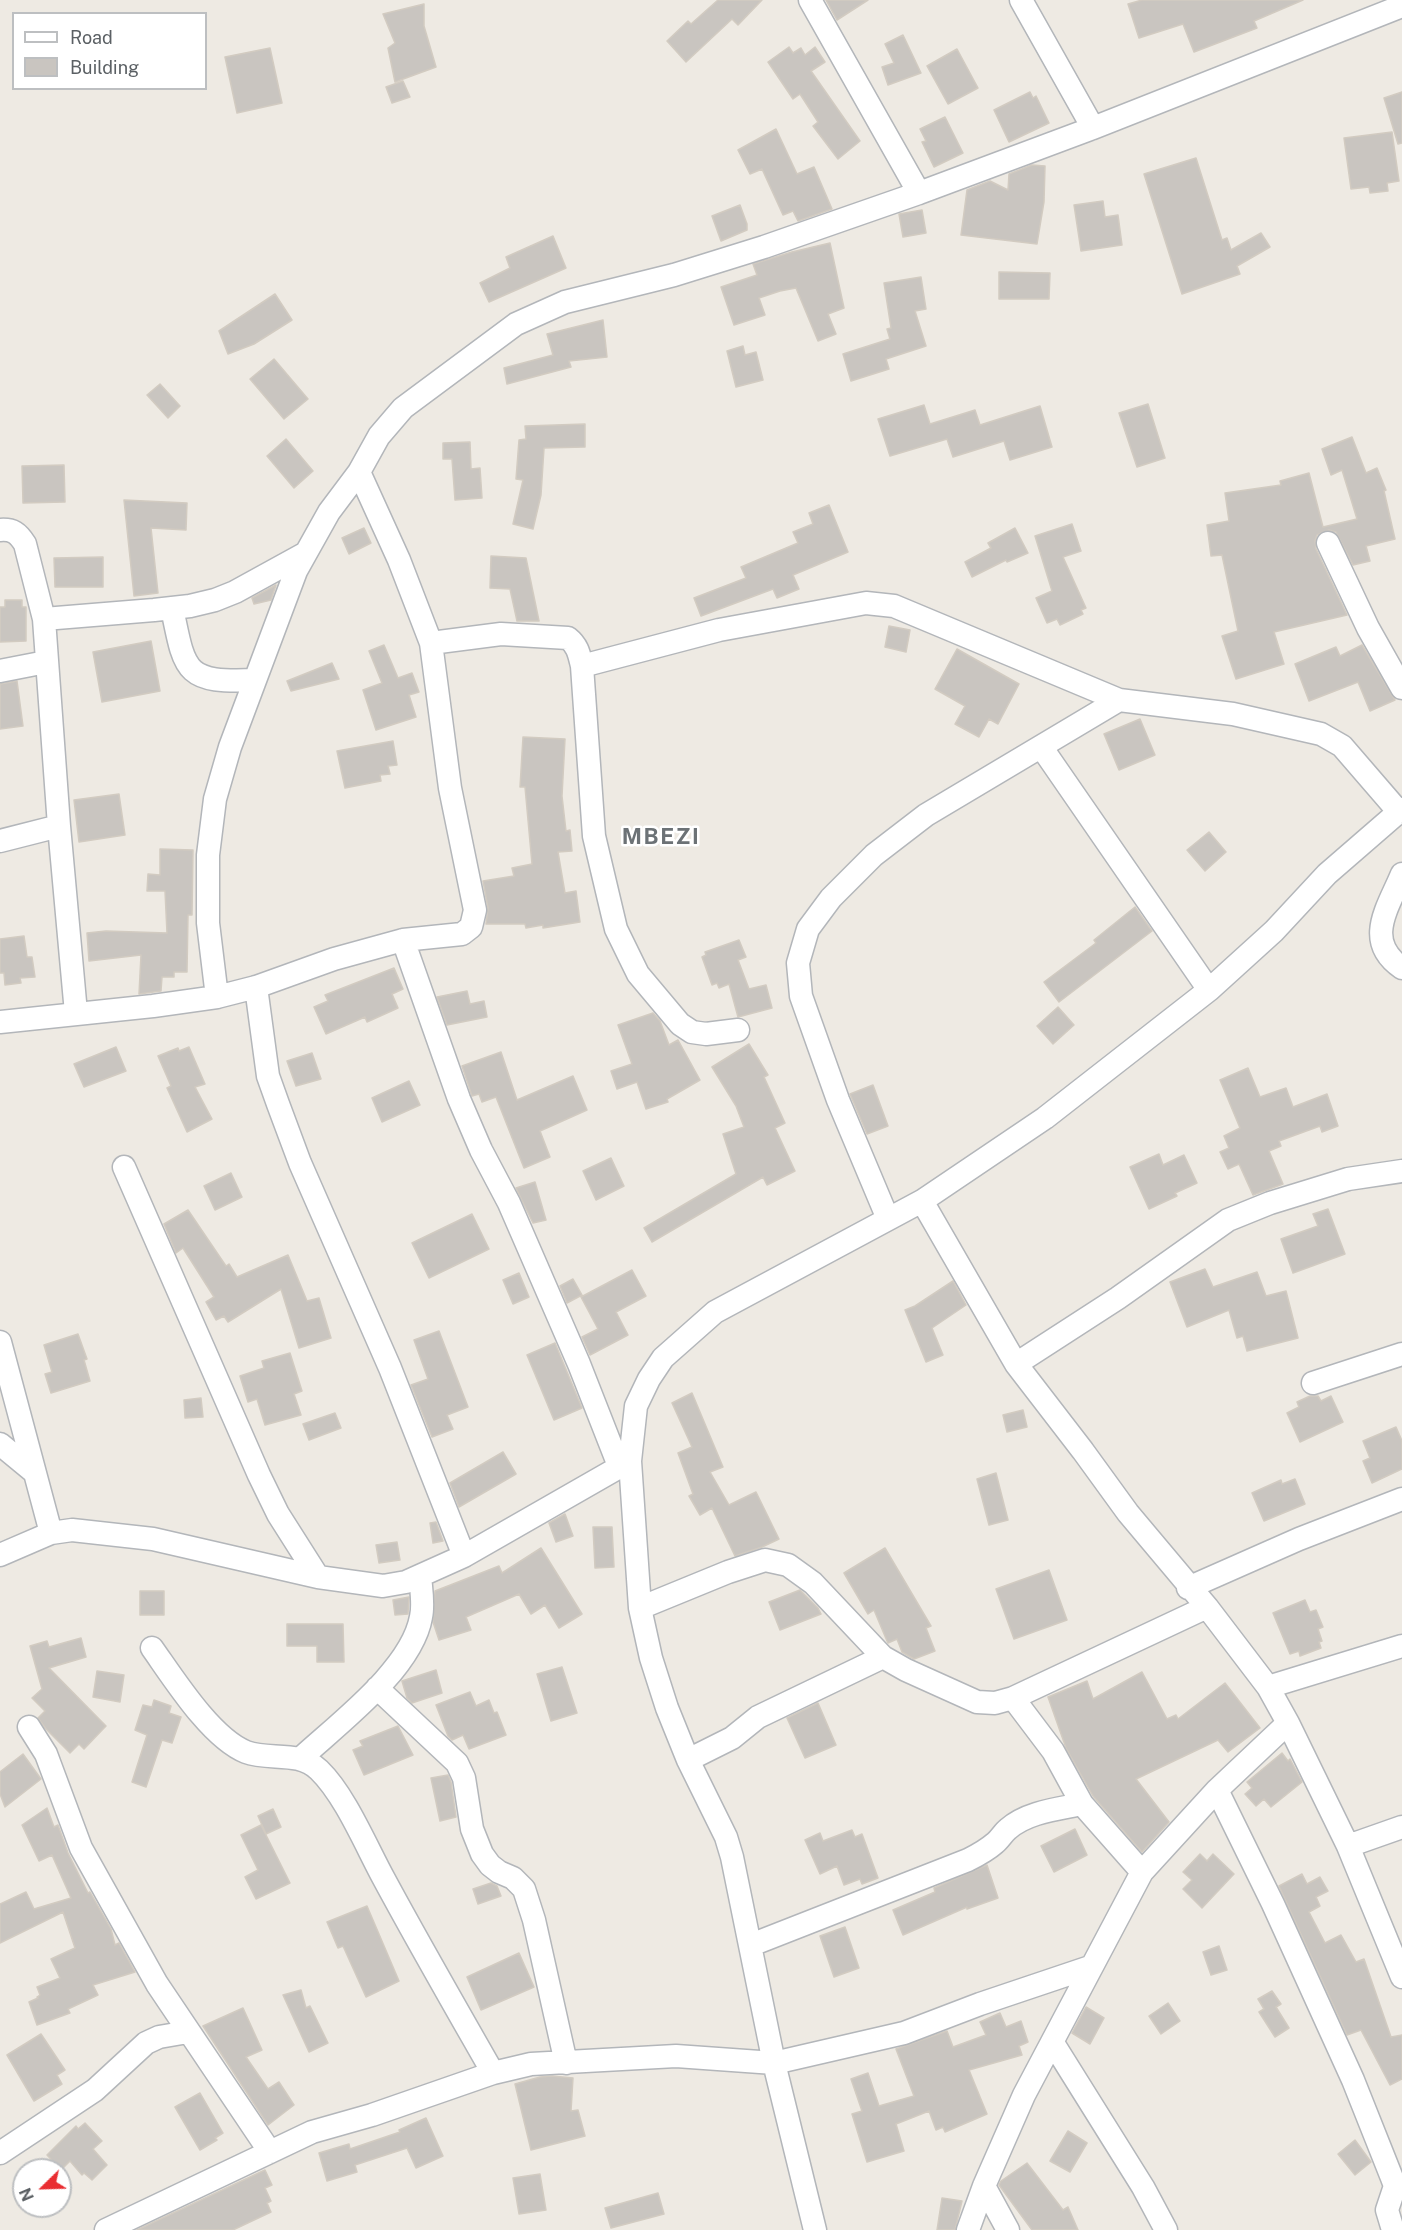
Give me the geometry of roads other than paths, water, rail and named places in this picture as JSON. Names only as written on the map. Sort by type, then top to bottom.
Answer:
[{"type":"street","points":[[810,0],[919,193]]},
{"type":"street","points":[[1021,0],[1094,128]]},
{"type":"street","points":[[217,997],[208,923],[208,855],[215,799],[230,747],[296,571],[329,512],[359,472],[380,436],[403,408],[516,324],[566,302],[674,275],[764,247],[919,193],[1094,128],[1402,6]]},
{"type":"street","points":[[0,1022],[217,997],[256,987],[334,959],[403,940],[462,934],[471,927],[475,910],[450,788],[431,643],[399,560],[359,472]]},
{"type":"street","points":[[0,530],[10,529],[20,535],[25,544],[44,619],[59,826],[76,1013]]},
{"type":"street","points":[[1328,543],[1368,628],[1402,687]]},
{"type":"street","points":[[44,619],[172,608],[215,600],[235,592],[306,554]]},
{"type":"street","points":[[0,1555],[51,1533],[72,1530],[153,1539],[318,1577],[383,1586],[406,1582],[464,1556],[624,1463],[636,1406],[649,1379],[663,1358],[715,1312],[922,1201],[1045,1118],[1209,990],[1274,932],[1327,874],[1401,811],[1342,746],[1321,734],[1233,714],[1119,700],[894,606],[866,603],[719,630],[582,666]]},
{"type":"street","points":[[172,608],[184,660],[192,673],[209,680],[255,680]]},
{"type":"street","points":[[431,643],[501,634],[568,638],[578,648],[582,666],[594,836],[616,929],[638,974],[680,1024],[692,1032],[706,1034],[738,1030]]},
{"type":"street","points":[[0,671],[46,662]]},
{"type":"street","points":[[888,1219],[838,1100],[801,996],[798,963],[808,929],[831,898],[882,849],[926,815],[1042,748],[1119,700]]},
{"type":"street","points":[[1042,748],[1209,990]]},
{"type":"street","points":[[0,841],[59,826]]},
{"type":"street","points":[[1402,873],[1380,928],[1382,946],[1391,961],[1402,968]]},
{"type":"street","points":[[403,940],[459,1099],[481,1150],[514,1214],[624,1463],[640,1608],[651,1658],[667,1708],[688,1760],[726,1837],[732,1857],[774,2063],[815,2230]]},
{"type":"street","points":[[256,987],[268,1076],[300,1163],[390,1368],[464,1556]]},
{"type":"street","points":[[124,1167],[259,1475],[278,1514],[318,1577]]},
{"type":"street","points":[[1016,1364],[1055,1341],[1228,1220],[1348,1179],[1402,1171]]},
{"type":"street","points":[[922,1201],[1016,1364],[1128,1513],[1188,1588],[1207,1607],[1268,1687],[1348,1846],[1400,1966]]},
{"type":"street","points":[[0,1342],[51,1533]]},
{"type":"street","points":[[1313,1383],[1402,1354]]},
{"type":"street","points":[[0,1444],[34,1472]]},
{"type":"street","points":[[1188,1588],[1299,1539],[1402,1499]]},
{"type":"street","points":[[640,1608],[728,1572],[765,1560],[788,1565],[813,1583],[883,1657],[906,1671],[977,1702],[995,1703],[1013,1698],[1207,1607]]},
{"type":"street","points":[[300,1758],[377,1688],[414,1642],[422,1616],[420,1576]]},
{"type":"street","points":[[1268,1687],[1402,1646]]},
{"type":"street","points":[[153,1648],[208,1723],[230,1742],[244,1751],[260,1756],[300,1758],[318,1769],[336,1790],[493,2073]]},
{"type":"street","points":[[688,1760],[732,1738],[758,1718],[883,1657]]},
{"type":"street","points":[[377,1688],[457,1763],[464,1778],[472,1829],[482,1854],[490,1865],[513,1878],[524,1889],[534,1920],[566,2062]]},
{"type":"street","points":[[1013,1698],[1053,1751],[1082,1804],[1142,1872]]},
{"type":"street","points":[[968,2230],[984,2186],[1024,2095],[1142,1872],[1217,1790],[1288,1723]]},
{"type":"street","points":[[29,1727],[46,1754],[81,1848],[157,1984],[270,2152]]},
{"type":"street","points":[[1217,1790],[1273,1904],[1353,2080],[1395,2186],[1387,2210],[1393,2230]]},
{"type":"street","points":[[751,1946],[968,1860],[985,1851],[1008,1828],[1022,1820],[1082,1804]]},
{"type":"street","points":[[1348,1846],[1402,1827]]},
{"type":"street","points":[[106,2230],[312,2132],[372,2115],[493,2073],[531,2064],[676,2056],[774,2063],[904,2033],[1090,1967]]},
{"type":"street","points":[[0,2153],[95,2090],[146,2043],[159,2037],[188,2032]]},
{"type":"street","points":[[1053,2043],[1143,2187],[1166,2230]]},
{"type":"street","points":[[984,2186],[1008,2230]]},
{"type":"district","name":"MBEZI","points":[[661,837]]}]
